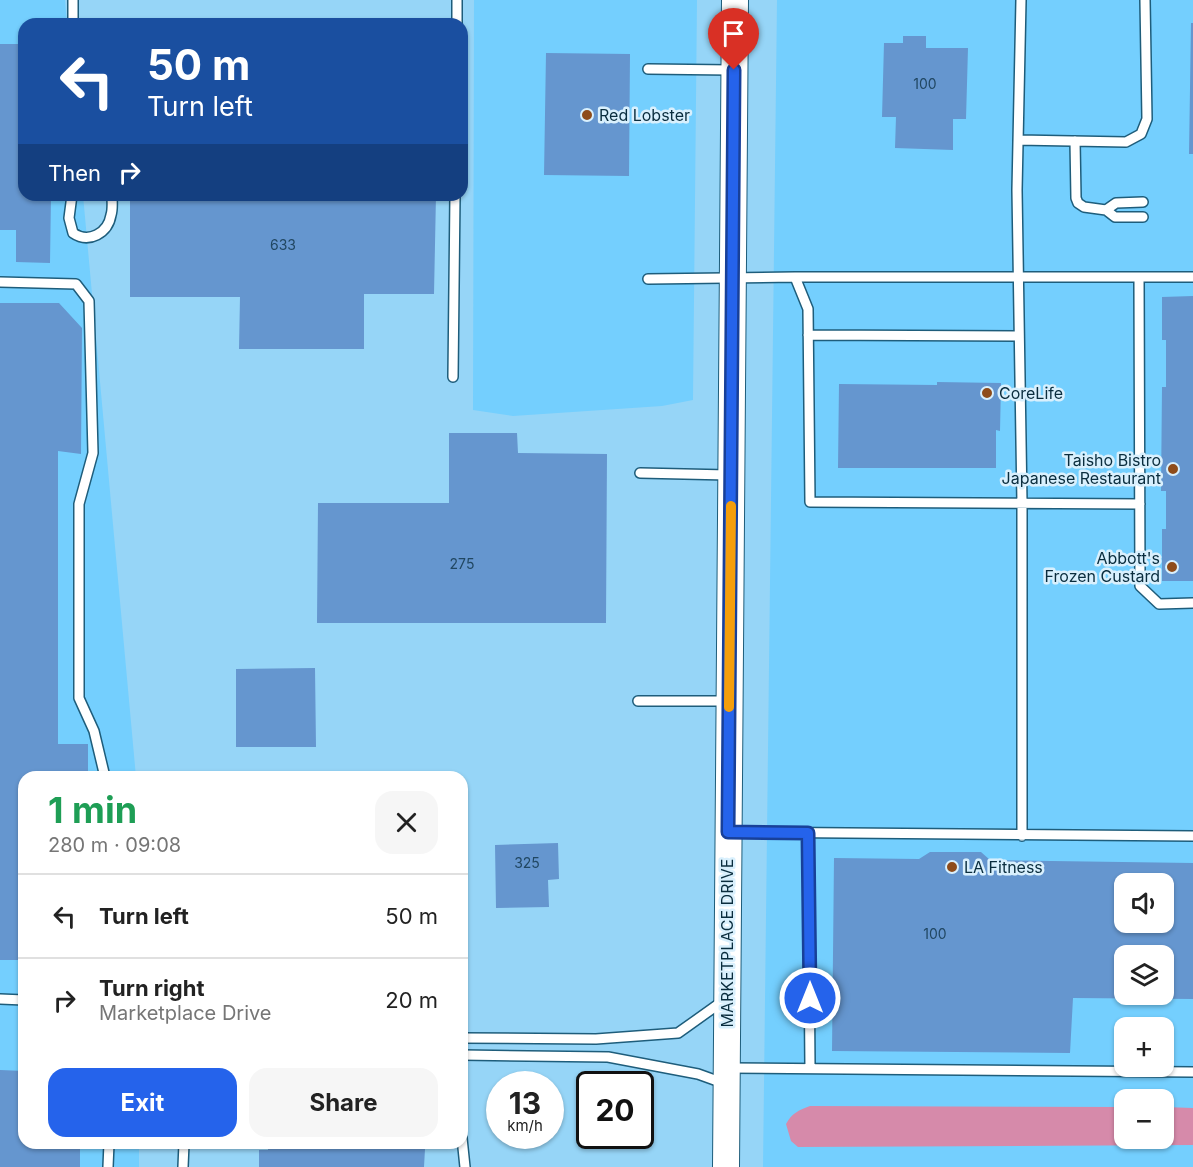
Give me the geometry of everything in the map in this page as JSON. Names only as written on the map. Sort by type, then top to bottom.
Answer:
[{"type":"street","name":"MARKETPLACE DRIVE","points":[[726,1167],[735,0]]},
{"type":"lane","points":[[73,0],[73,18]]},
{"type":"lane","points":[[457,0],[457,18]]},
{"type":"lane","points":[[1021,0],[1017,277],[1022,503],[1022,836]]},
{"type":"lane","points":[[1018,140],[1126,142],[1141,134],[1147,119],[1145,0]]},
{"type":"lane","points":[[648,69],[734,70]]},
{"type":"lane","points":[[1075,141],[1078,203],[1084,207],[1106,210],[1115,216],[1143,217]]},
{"type":"lane","points":[[71,201],[69,219],[73,233],[82,238],[91,238],[109,224],[112,201]]},
{"type":"lane","points":[[453,376],[455,201]]},
{"type":"lane","points":[[1106,210],[1116,203],[1143,202]]},
{"type":"lane","points":[[795,277],[808,309],[810,502],[1140,504]]},
{"type":"lane","points":[[1139,277],[1140,586],[1159,604],[1193,603]]},
{"type":"lane","points":[[648,279],[1193,277]]},
{"type":"lane","points":[[0,282],[76,284],[89,301],[93,453],[79,504],[78,698],[94,730],[104,771]]},
{"type":"lane","points":[[808,335],[1018,336]]},
{"type":"lane","points":[[640,473],[731,475]]},
{"type":"lane","points":[[638,701],[729,701]]},
{"type":"lane","points":[[728,832],[1193,836]]},
{"type":"lane","points":[[808,833],[810,1068]]},
{"type":"lane","points":[[468,1038],[596,1039],[678,1033],[727,998]]},
{"type":"lane","points":[[0,999],[18,1000]]},
{"type":"lane","points":[[468,1055],[608,1057],[698,1074],[726,1076],[810,1068],[1193,1072]]},
{"type":"lane","points":[[108,1167],[109,1149]]},
{"type":"lane","points":[[183,1167],[184,1149]]},
{"type":"lane","points":[[463,1149],[465,1167]]},
{"type":"shaded area","points":[[0,0],[65,0],[66,18],[18,18],[18,201],[84,201],[135,771],[18,771],[18,1149],[139,1149],[139,1167],[0,1167]]},
{"type":"shaded area","points":[[474,0],[697,0],[693,400],[662,406],[513,416],[473,410]]},
{"type":"shaded area","points":[[777,0],[1193,0],[1193,1167],[763,1167]]},
{"type":"shaded area","points":[[810,1106],[1114,1107],[1114,1145],[798,1147],[791,1141],[786,1124],[796,1112]]},
{"type":"shaded area","points":[[1174,1107],[1193,1108],[1193,1145],[1174,1145]]},
{"type":"building","points":[[1191,23],[1193,23],[1193,154],[1189,154]]},
{"type":"building","points":[[903,36],[926,36],[926,48],[968,48],[966,119],[953,119],[953,150],[895,148],[896,117],[882,117],[884,43],[903,43]]},
{"type":"building","points":[[0,44],[18,44],[18,201],[51,201],[50,263],[16,262],[16,230],[0,230]]},
{"type":"building","name":"Red Lobster","points":[[546,53],[630,54],[629,176],[544,175]]},
{"type":"building","points":[[130,201],[436,201],[434,294],[364,294],[364,349],[239,349],[240,297],[130,297]]},
{"type":"building","points":[[1193,296],[1193,581],[1162,581],[1162,529],[1166,529],[1166,491],[1161,491],[1162,387],[1166,387],[1166,340],[1162,340],[1162,297]]},
{"type":"building","points":[[0,303],[59,303],[82,328],[81,454],[58,451],[58,744],[88,744],[88,771],[18,771],[18,960],[0,960]]},
{"type":"building","points":[[937,382],[1001,383],[1000,431],[996,430],[996,468],[838,468],[839,384],[937,385]]},
{"type":"building","points":[[449,433],[517,433],[518,453],[607,454],[606,623],[317,623],[318,503],[449,503]]},
{"type":"building","points":[[315,668],[316,747],[236,747],[236,669]]},
{"type":"building","points":[[558,843],[559,879],[548,880],[549,907],[496,908],[495,845]]},
{"type":"building","points":[[930,852],[981,852],[990,860],[1193,863],[1193,999],[1174,999],[1174,945],[1114,945],[1114,998],[1073,998],[1070,1053],[832,1051],[834,858],[919,859]]},
{"type":"building","points":[[0,1070],[18,1071],[18,1149],[80,1149],[80,1167],[0,1167]]},
{"type":"building","points":[[425,1149],[424,1167],[259,1167],[259,1150]]},
{"type":"slow traffic","points":[[729,707],[731,506]]},
{"type":"place","name":"Red Lobster","points":[[587,115]]},
{"type":"place","name":"CoreLife","points":[[987,393]]},
{"type":"place","name":"Taisho Bistro Japanese Restaurant","points":[[1173,469]]},
{"type":"place","name":"Abbott's Frozen Custard","points":[[1172,567]]},
{"type":"place","name":"LA Fitness","points":[[952,867]]},
{"type":"route","points":[[734,70],[728,832],[808,833],[810,998]]}]
